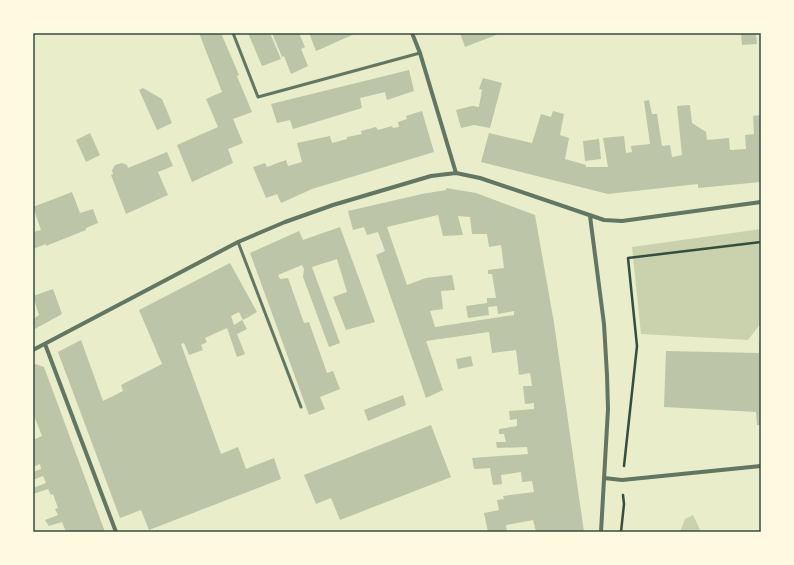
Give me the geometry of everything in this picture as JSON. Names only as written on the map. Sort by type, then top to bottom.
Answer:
[{"type":"street","points":[[412,33],[420,53],[456,173]]},
{"type":"street","points":[[33,350],[238,242],[333,204],[431,176],[456,173],[480,178],[604,220],[622,221],[761,202]]},
{"type":"street","points":[[590,216],[604,324],[607,375],[608,409],[602,532]]},
{"type":"street","points":[[45,344],[116,532]]},
{"type":"street","points":[[604,478],[622,480],[761,466]]},
{"type":"lane","points":[[233,33],[258,97],[420,53]]},
{"type":"lane","points":[[238,242],[301,407]]},
{"type":"path","points":[[622,532],[624,504],[622,480],[636,346],[628,258],[761,242]]},
{"type":"green space","points":[[761,229],[761,323],[748,340],[641,334],[632,247]]},
{"type":"green space","points":[[693,515],[701,532],[680,532],[685,519]]},
{"type":"building","points":[[199,33],[221,33],[239,75],[237,76],[252,112],[233,119],[243,143],[228,149],[233,163],[192,182],[177,145],[218,127],[206,99],[222,92]]},
{"type":"building","points":[[248,33],[270,33],[281,59],[262,66]]},
{"type":"building","points":[[272,33],[299,33],[305,47],[301,49],[308,66],[291,74],[284,56],[282,57]]},
{"type":"building","points":[[309,33],[357,33],[316,51]]},
{"type":"building","points":[[460,33],[501,33],[465,47]]},
{"type":"building","points":[[756,33],[757,44],[742,45],[741,34]]},
{"type":"building","points":[[409,70],[414,91],[387,100],[385,92],[360,98],[362,108],[293,129],[290,120],[277,123],[271,104]]},
{"type":"building","points":[[483,78],[502,83],[490,128],[474,125],[461,128],[456,110],[472,106],[479,107],[482,90],[479,89]]},
{"type":"building","points":[[143,88],[162,99],[172,123],[157,130],[139,90]]},
{"type":"building","points":[[649,100],[652,114],[657,114],[662,146],[670,145],[672,157],[682,155],[677,106],[690,105],[692,123],[706,132],[707,140],[729,138],[730,150],[746,149],[745,135],[754,134],[753,116],[761,115],[761,182],[698,188],[698,184],[608,194],[481,162],[489,133],[532,143],[541,114],[551,117],[553,111],[564,114],[560,135],[569,138],[565,159],[586,165],[586,167],[608,167],[603,138],[624,136],[626,153],[632,152],[631,146],[650,144],[644,101]]},
{"type":"building","points":[[422,111],[434,152],[312,189],[281,203],[277,194],[266,198],[253,167],[265,163],[267,167],[286,160],[288,166],[302,162],[297,143],[330,136],[332,143],[347,139],[347,137],[362,134],[361,131],[376,127],[378,130],[392,126],[393,128],[399,127],[398,122],[407,119],[406,116]]},
{"type":"building","points":[[90,133],[100,155],[86,162],[76,140]]},
{"type":"building","points":[[599,139],[601,159],[585,161],[583,141]]},
{"type":"building","points":[[167,152],[173,166],[158,172],[168,195],[126,214],[111,175],[113,174],[112,170],[115,165],[122,163],[127,165],[128,168]]},
{"type":"building","points":[[446,188],[476,193],[535,215],[554,323],[584,532],[536,532],[533,520],[506,525],[507,532],[488,532],[484,513],[499,510],[497,500],[504,499],[503,496],[534,492],[532,481],[522,482],[521,472],[501,475],[502,484],[493,485],[490,468],[474,469],[472,458],[528,454],[527,447],[497,448],[496,442],[506,442],[504,434],[499,434],[499,429],[517,426],[517,419],[510,420],[509,411],[534,409],[534,403],[525,404],[523,386],[532,386],[530,373],[519,375],[516,350],[492,353],[489,332],[426,341],[443,390],[426,398],[376,255],[385,251],[378,232],[367,235],[364,227],[353,230],[348,211],[446,190]],"holes":[[[438,215],[443,236],[463,235],[458,216],[470,217],[472,234],[487,234],[489,247],[501,245],[504,268],[488,270],[488,274],[492,274],[496,298],[487,298],[487,303],[466,306],[468,318],[489,315],[488,307],[497,306],[498,314],[514,311],[514,315],[435,327],[430,311],[443,309],[441,291],[455,290],[452,275],[426,278],[407,285],[387,227]]]},
{"type":"building","points":[[72,192],[80,213],[93,209],[98,223],[86,228],[86,230],[46,246],[46,244],[33,249],[33,232],[41,230],[33,207]]},
{"type":"building","points":[[340,227],[375,322],[346,330],[333,297],[347,292],[337,259],[312,267],[340,343],[329,347],[303,277],[304,269],[302,265],[278,275],[280,279],[288,278],[304,323],[309,322],[327,373],[333,371],[340,389],[320,397],[325,409],[309,415],[250,253],[299,231],[303,240]]},
{"type":"building","points":[[230,263],[257,312],[243,320],[239,312],[231,316],[234,325],[242,320],[247,329],[237,334],[245,354],[237,357],[227,328],[205,338],[207,342],[201,345],[203,350],[189,355],[184,343],[181,344],[221,454],[238,447],[246,469],[274,458],[281,479],[149,530],[141,510],[120,518],[58,352],[81,340],[103,401],[123,391],[121,385],[162,364],[139,310]]},
{"type":"building","points":[[53,289],[62,314],[33,330],[33,319],[39,315],[33,296]]},
{"type":"building","points":[[759,342],[761,342],[761,425],[757,425],[756,412],[664,407],[666,351],[759,353]]},
{"type":"building","points":[[471,356],[473,366],[458,369],[456,359]]},
{"type":"building","points":[[35,364],[44,367],[105,532],[66,532],[62,522],[49,526],[45,520],[58,515],[55,509],[58,508],[53,494],[51,495],[48,489],[33,494],[33,488],[46,483],[43,476],[33,480],[33,472],[41,469],[40,464],[33,467],[33,440],[42,436],[33,413],[33,366]]},
{"type":"building","points":[[403,395],[406,405],[368,421],[364,410]]},
{"type":"building","points":[[431,425],[451,477],[340,520],[331,498],[316,504],[304,475]]}]
